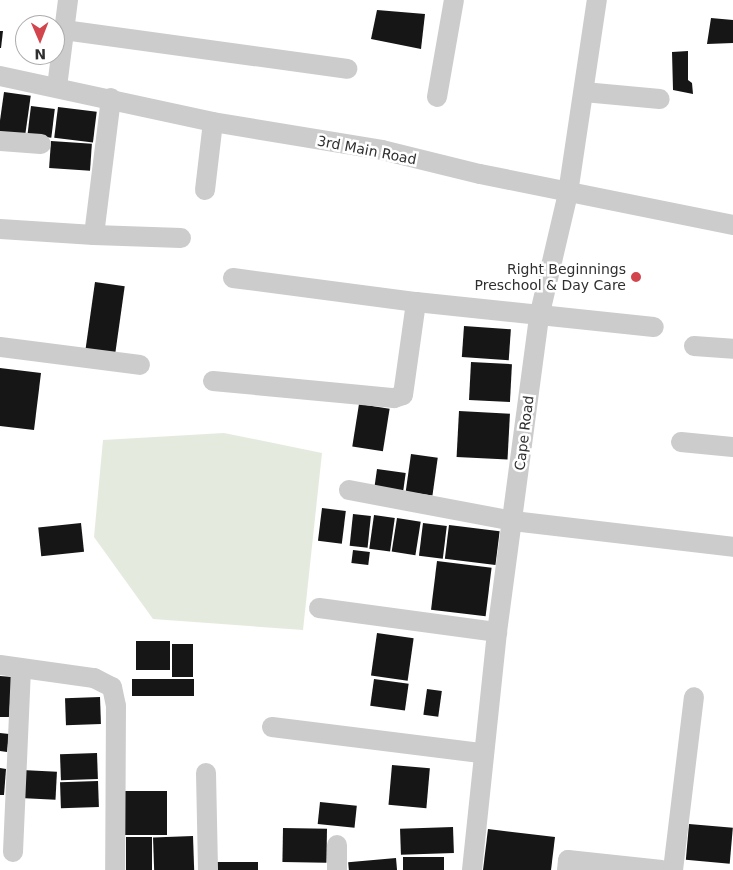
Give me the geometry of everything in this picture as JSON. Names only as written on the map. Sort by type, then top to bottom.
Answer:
[{"type":"street","points":[[65,22],[68,0]]},
{"type":"street","points":[[438,97],[454,0]]},
{"type":"street","name":"Cape Road","points":[[472,870],[482,753],[539,317],[568,193],[596,0]]},
{"type":"street","points":[[65,30],[347,69]]},
{"type":"street","points":[[57,87],[60,65]]},
{"type":"street","name":"3rd Main Road","points":[[0,76],[111,98],[214,122],[382,150],[568,193],[733,225]]},
{"type":"street","points":[[584,92],[660,100]]},
{"type":"street","points":[[94,236],[111,98]]},
{"type":"street","points":[[205,190],[214,122]]},
{"type":"street","points":[[0,141],[41,144]]},
{"type":"street","points":[[0,229],[94,236],[181,238]]},
{"type":"street","points":[[233,278],[539,317],[654,327]]},
{"type":"street","points":[[213,381],[394,398],[403,396],[416,302]]},
{"type":"street","points":[[694,346],[733,349]]},
{"type":"street","points":[[0,347],[140,365]]},
{"type":"street","points":[[681,442],[733,446]]},
{"type":"street","points":[[350,490],[513,521],[733,547]]},
{"type":"street","points":[[319,608],[497,632]]},
{"type":"street","points":[[0,665],[94,678],[112,687],[116,706],[115,870]]},
{"type":"street","points":[[13,852],[21,668]]},
{"type":"street","points":[[673,870],[688,763],[694,697]]},
{"type":"street","points":[[272,727],[482,753]]},
{"type":"street","points":[[206,773],[208,870]]},
{"type":"street","points":[[337,845],[337,870]]},
{"type":"street","points":[[567,870],[568,860],[661,870]]},
{"type":"shaded area","points":[[224,433],[322,453],[303,630],[153,619],[94,537],[103,440]]},
{"type":"building","points":[[377,10],[425,14],[421,49],[371,39]]},
{"type":"building","points":[[711,18],[733,20],[733,43],[707,44]]},
{"type":"building","points":[[0,31],[3,31],[1,48],[0,48]]},
{"type":"building","points":[[688,51],[688,80],[692,83],[693,94],[673,90],[672,52]]},
{"type":"building","points":[[4,92],[31,96],[25,135],[0,132]]},
{"type":"building","points":[[31,106],[55,109],[51,138],[27,135]]},
{"type":"building","points":[[58,107],[97,112],[93,143],[54,138]]},
{"type":"building","points":[[51,141],[92,144],[90,171],[49,168]]},
{"type":"building","points":[[95,282],[125,286],[115,354],[86,349]]},
{"type":"building","points":[[464,326],[511,329],[509,360],[462,357]]},
{"type":"building","points":[[471,362],[512,364],[510,402],[469,400]]},
{"type":"building","points":[[0,368],[41,373],[34,430],[0,426]]},
{"type":"building","points":[[359,404],[390,409],[383,451],[352,446]]},
{"type":"building","points":[[459,411],[510,414],[508,460],[457,457]]},
{"type":"building","points":[[411,454],[438,458],[432,495],[406,492]]},
{"type":"building","points":[[377,469],[406,473],[403,494],[374,490]]},
{"type":"building","points":[[322,508],[346,511],[342,544],[318,541]]},
{"type":"building","points":[[353,514],[371,516],[368,548],[350,546]]},
{"type":"building","points":[[374,515],[395,518],[390,552],[369,549]]},
{"type":"building","points":[[397,518],[421,522],[415,555],[392,552]]},
{"type":"building","points":[[81,523],[84,552],[41,556],[38,527]]},
{"type":"building","points":[[423,523],[447,526],[443,559],[419,556]]},
{"type":"building","points":[[449,525],[500,531],[495,565],[445,559]]},
{"type":"building","points":[[353,550],[370,552],[368,565],[351,563]]},
{"type":"building","points":[[437,561],[492,568],[486,616],[431,610]]},
{"type":"building","points":[[377,633],[414,638],[408,681],[371,676]]},
{"type":"building","points":[[136,641],[170,641],[170,670],[136,670]]},
{"type":"building","points":[[172,644],[193,644],[193,677],[172,677]]},
{"type":"building","points":[[0,676],[12,677],[9,717],[0,717]]},
{"type":"building","points":[[132,679],[194,679],[194,696],[132,696]]},
{"type":"building","points":[[374,679],[409,684],[405,711],[370,706]]},
{"type":"building","points":[[427,689],[442,691],[438,717],[423,715]]},
{"type":"building","points":[[100,697],[101,724],[66,725],[65,698]]},
{"type":"building","points":[[0,733],[9,734],[7,752],[0,751]]},
{"type":"building","points":[[97,753],[98,779],[61,780],[60,754]]},
{"type":"building","points":[[392,765],[430,768],[426,808],[389,805]]},
{"type":"building","points":[[0,768],[6,769],[4,795],[0,795]]},
{"type":"building","points":[[22,770],[57,772],[55,800],[21,798]]},
{"type":"building","points":[[98,781],[99,807],[61,808],[60,782]]},
{"type":"building","points":[[123,791],[167,791],[167,835],[123,835]]},
{"type":"building","points":[[320,802],[357,806],[354,828],[318,824]]},
{"type":"building","points":[[689,824],[733,828],[730,864],[686,860]]},
{"type":"building","points":[[453,827],[454,853],[401,855],[400,829]]},
{"type":"building","points":[[283,828],[327,829],[326,863],[282,862]]},
{"type":"building","points":[[488,829],[555,837],[551,870],[483,870]]},
{"type":"building","points":[[193,836],[194,870],[154,870],[153,837]]},
{"type":"building","points":[[126,837],[152,837],[152,870],[126,870]]},
{"type":"building","points":[[403,857],[444,857],[444,870],[403,870]]},
{"type":"building","points":[[396,858],[397,870],[349,870],[348,862]]},
{"type":"building","points":[[212,862],[258,862],[258,870],[212,870]]},
{"type":"place","name":"Right Beginnings Preschool & Day Care","points":[[636,277]]}]
